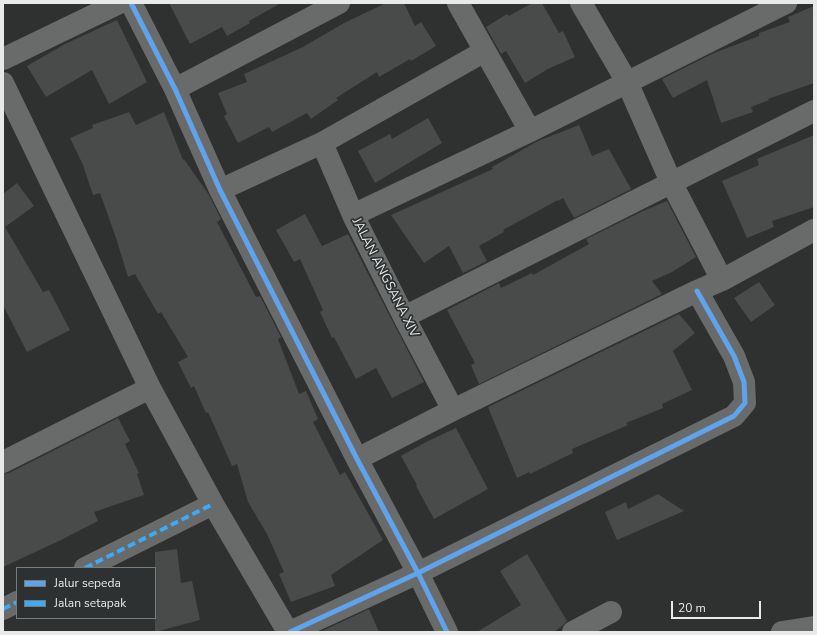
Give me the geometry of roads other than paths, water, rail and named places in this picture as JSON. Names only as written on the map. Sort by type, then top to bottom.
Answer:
[{"type":"street","points":[[3,59],[119,3]]},
{"type":"street","points":[[131,3],[174,89],[220,190],[447,632]]},
{"type":"street","points":[[174,89],[339,3]]},
{"type":"street","points":[[458,3],[530,131]]},
{"type":"street","points":[[581,3],[626,82],[671,182],[722,280]]},
{"type":"street","points":[[353,215],[530,131],[786,3]]},
{"type":"street","points":[[220,190],[322,143],[485,52]]},
{"type":"street","points":[[3,83],[150,388],[213,504],[289,632],[418,573],[734,416],[745,403],[744,382],[734,356],[696,291]]},
{"type":"street","points":[[404,317],[814,111]]},
{"type":"street","name":"JALAN ANGSANA XIV","points":[[322,143],[353,215],[453,410]]},
{"type":"street","points":[[357,459],[453,410],[696,291],[722,280],[814,230]]},
{"type":"street","points":[[3,462],[150,388]]},
{"type":"street","points":[[87,567],[213,504]]},
{"type":"street","points":[[3,609],[16,602]]},
{"type":"street","points":[[573,632],[611,612]]},
{"type":"street","points":[[782,632],[814,627]]}]
